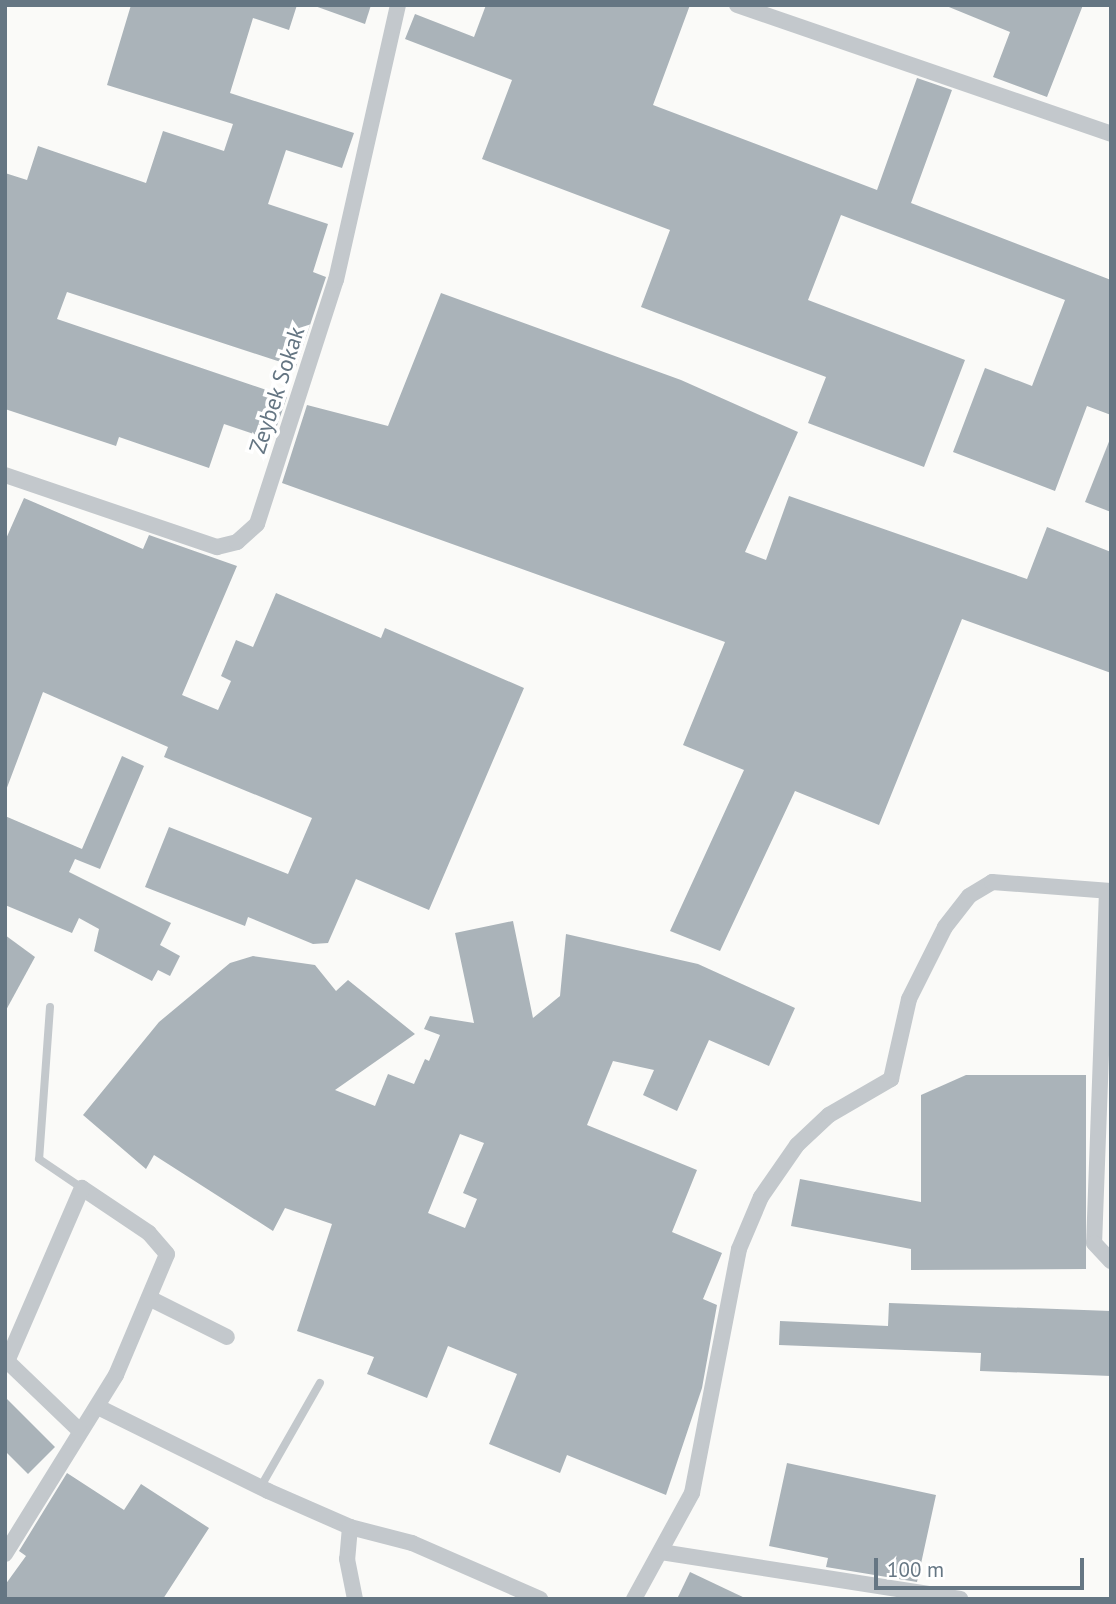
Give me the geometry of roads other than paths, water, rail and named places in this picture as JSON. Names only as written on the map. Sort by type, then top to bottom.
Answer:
[{"type":"street","name":"Zeybek Sokak","points":[[5,475],[217,547],[236,542],[257,524],[354,216],[398,5]]},
{"type":"street","points":[[737,5],[1111,134]]},
{"type":"street","points":[[634,1599],[692,1493],[740,1249],[761,1197],[797,1145],[829,1115],[891,1079],[909,999],[939,937],[969,897],[992,882],[1109,891],[1106,1139],[1094,1243],[1111,1261]]},
{"type":"street","points":[[5,1554],[79,1430],[97,1407],[167,1254],[149,1233],[82,1188],[6,1361],[79,1430]]},
{"type":"street","points":[[149,1298],[227,1337]]},
{"type":"street","points":[[97,1407],[260,1488],[350,1527],[412,1543],[540,1599]]},
{"type":"street","points":[[350,1527],[347,1559],[355,1599]]},
{"type":"street","points":[[661,1552],[960,1599]]},
{"type":"lane","points":[[50,1007],[40,1159],[82,1188]]},
{"type":"lane","points":[[260,1488],[320,1383]]}]
